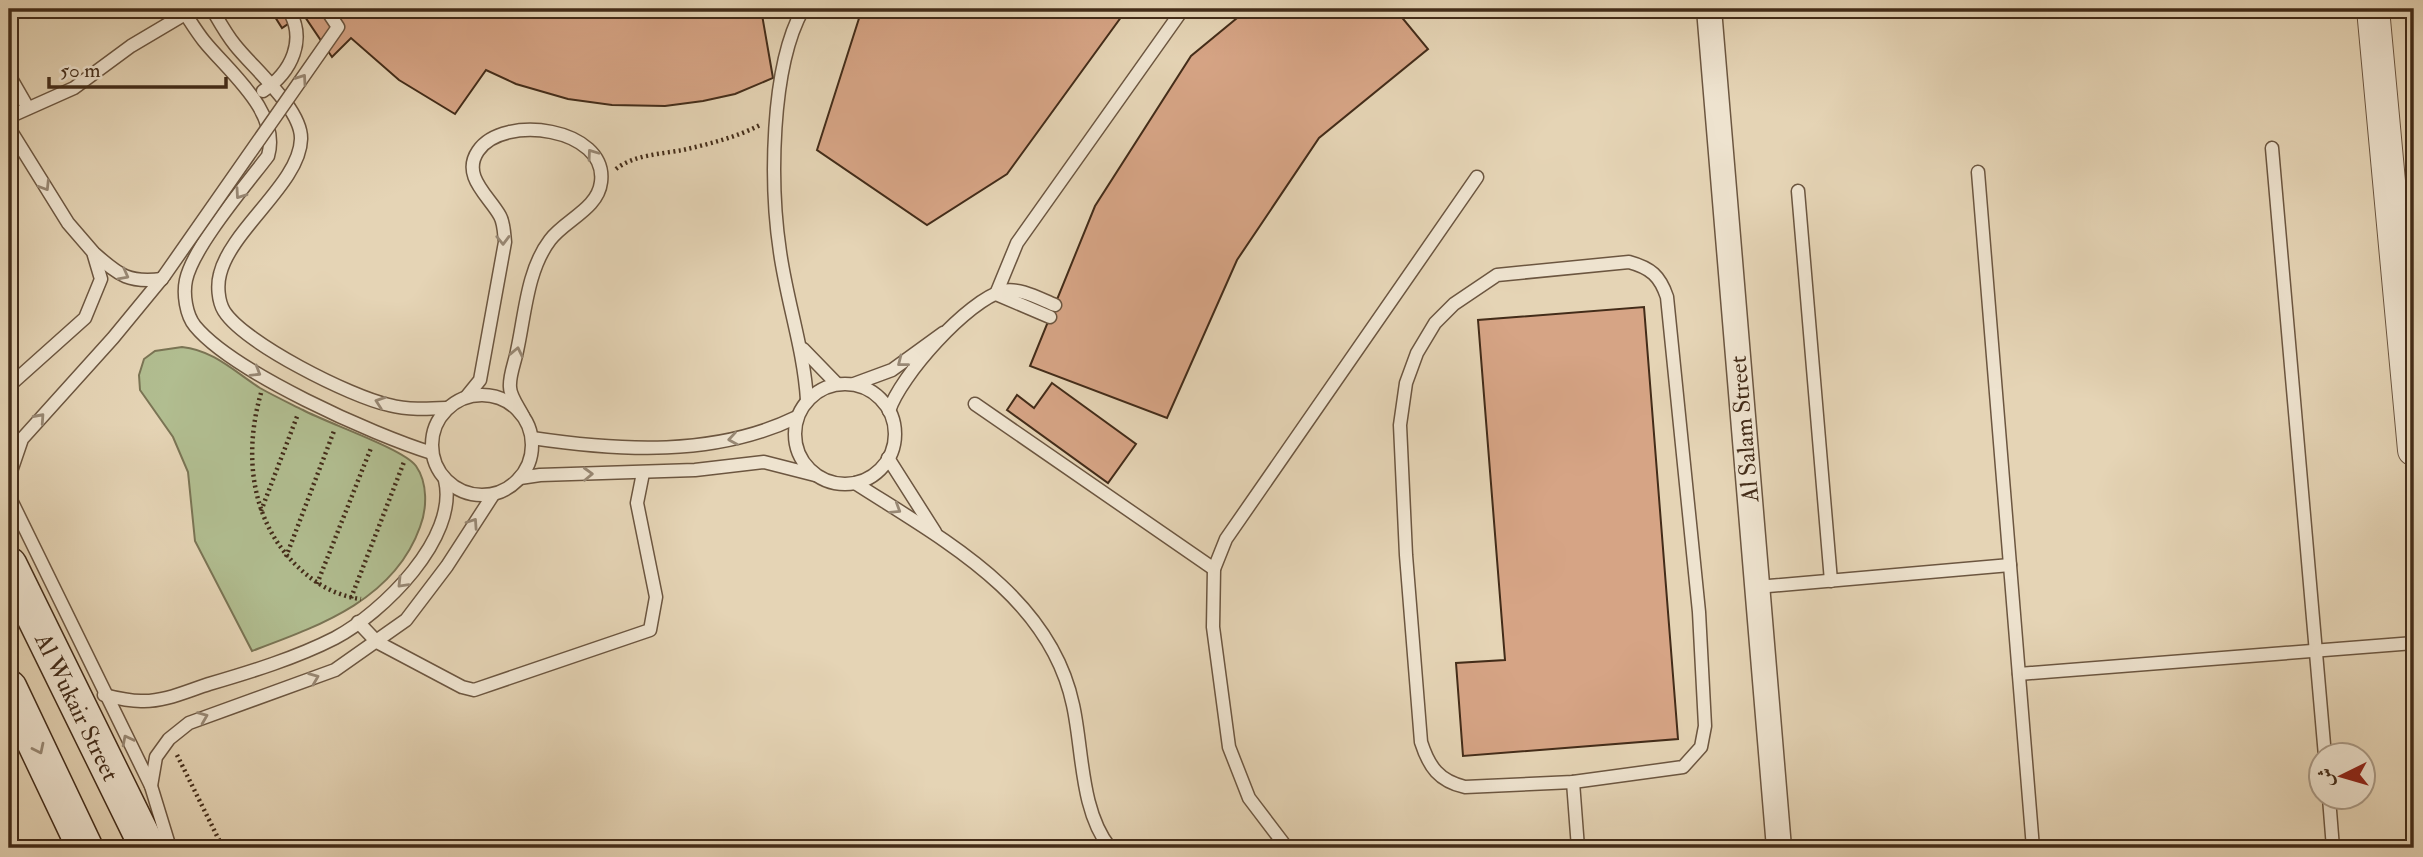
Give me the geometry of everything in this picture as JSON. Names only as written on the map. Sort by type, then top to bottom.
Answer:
[{"type":"main road","name":"Al Wukair Street","points":[[9,565],[148,848]]},
{"type":"main road","points":[[9,688],[85,848]]},
{"type":"street","name":"Al Salam Street","points":[[1709,9],[1779,848]]},
{"type":"street","points":[[2373,9],[2414,450]]},
{"type":"lane","points":[[212,9],[233,42],[299,123],[299,153],[287,174],[228,254],[219,275],[219,295],[223,310],[239,327],[279,355],[350,391],[385,405],[410,409],[447,408]]},
{"type":"lane","points":[[254,97],[270,86],[290,62],[298,41],[297,22],[288,9]]},
{"type":"lane","points":[[9,477],[22,439],[163,277],[338,27],[326,9]]},
{"type":"lane","points":[[803,9],[785,63],[776,116],[774,192],[780,252],[799,343],[807,400]]},
{"type":"lane","points":[[889,411],[900,386],[946,332],[975,305],[996,294],[1017,243],[1184,9]]},
{"type":"lane","points":[[9,117],[74,88],[183,11],[203,40],[254,97],[270,135],[268,156],[198,252],[186,280],[186,305],[193,324],[224,353],[265,378],[340,415],[432,453]]},
{"type":"lane","points":[[9,75],[28,108]]},
{"type":"lane","points":[[9,128],[68,223],[93,252],[119,274],[137,282],[163,277]]},
{"type":"lane","points":[[104,695],[142,702],[163,699],[283,659],[335,638],[384,601],[406,580],[438,533],[449,495],[432,453],[437,421],[447,408],[467,396],[480,380],[505,242],[502,219],[474,180],[472,166],[478,150],[501,132],[529,129],[561,135],[585,145],[598,159],[601,182],[584,211],[571,218],[548,242],[536,265],[509,389],[532,438],[528,466],[508,489],[493,495],[475,495],[459,490],[445,480]]},
{"type":"lane","points":[[2272,148],[2324,742]]},
{"type":"lane","points":[[1978,172],[2033,848]]},
{"type":"lane","points":[[1287,848],[1250,797],[1229,747],[1213,627],[1214,569],[1226,539],[1477,177]]},
{"type":"lane","points":[[1798,191],[1831,581]]},
{"type":"lane","points":[[9,386],[85,317],[101,279],[93,252]]},
{"type":"lane","points":[[1629,262],[1646,266],[1656,274],[1667,297],[1699,612],[1705,726],[1701,747],[1683,767],[1573,782],[1465,787],[1438,776],[1428,763],[1421,743],[1406,555],[1400,425],[1406,383],[1417,353],[1436,323],[1476,287],[1497,275],[1629,262]]},
{"type":"lane","points":[[996,294],[1053,311]]},
{"type":"lane","points":[[817,476],[804,464],[794,433],[797,416],[807,400],[820,389],[837,384],[854,384],[892,370],[946,332]]},
{"type":"lane","points":[[799,343],[837,384]]},
{"type":"lane","points":[[520,478],[764,462],[835,483],[855,483],[880,470],[888,458],[894,435],[889,411],[874,394],[854,384]]},
{"type":"lane","points":[[467,396],[498,397],[512,404],[523,416]]},
{"type":"lane","points":[[975,404],[1214,569]]},
{"type":"lane","points":[[532,438],[630,449],[669,447],[754,435],[797,416]]},
{"type":"lane","points":[[888,458],[937,536]]},
{"type":"lane","points":[[358,622],[377,642],[461,687],[474,690],[650,630],[656,597],[637,503],[643,472]]},
{"type":"lane","points":[[855,483],[937,536],[1000,583],[1029,612],[1051,648],[1070,690],[1091,806],[1110,848]]},
{"type":"lane","points":[[151,786],[156,757],[169,739],[189,723],[335,670],[406,620],[432,588],[493,495]]},
{"type":"lane","points":[[9,496],[104,695],[151,786],[170,848]]},
{"type":"lane","points":[[1757,587],[2010,565]]},
{"type":"lane","points":[[2019,674],[2414,643]]},
{"type":"lane","points":[[1573,782],[1578,848]]},
{"type":"lane","points":[[2330,812],[2333,848]]},
{"type":"lane","points":[[9,838],[13,848]]},
{"type":"path","points":[[601,182],[626,161],[746,132],[776,116]]},
{"type":"path","points":[[265,378],[253,420],[252,452],[260,511],[286,558],[317,584],[351,598],[384,601]]},
{"type":"path","points":[[260,511],[304,397]]},
{"type":"path","points":[[286,558],[340,415]]},
{"type":"path","points":[[317,584],[378,432]]},
{"type":"path","points":[[351,598],[410,446]]},
{"type":"path","points":[[169,739],[223,848]]},
{"type":"green space","points":[[182,347],[204,352],[271,394],[397,452],[416,466],[423,480],[425,504],[420,527],[408,552],[392,574],[373,592],[328,620],[252,651],[195,541],[188,472],[173,437],[140,390],[139,375],[144,359],[155,351]]},
{"type":"building","points":[[270,9],[761,9],[773,78],[735,94],[703,101],[665,106],[612,105],[568,99],[516,84],[486,70],[455,114],[399,80],[351,38],[332,57],[303,14],[282,28]]},
{"type":"building","points":[[862,9],[1127,9],[1007,174],[927,225],[817,150]]},
{"type":"building","points":[[1248,9],[1395,9],[1428,49],[1319,138],[1237,260],[1167,418],[1030,366],[1095,206],[1191,56]]},
{"type":"building","points":[[1644,307],[1678,739],[1463,756],[1456,663],[1505,660],[1478,320]]},
{"type":"building","points":[[1052,383],[1136,444],[1108,483],[1007,410],[1017,395],[1034,408]]}]
